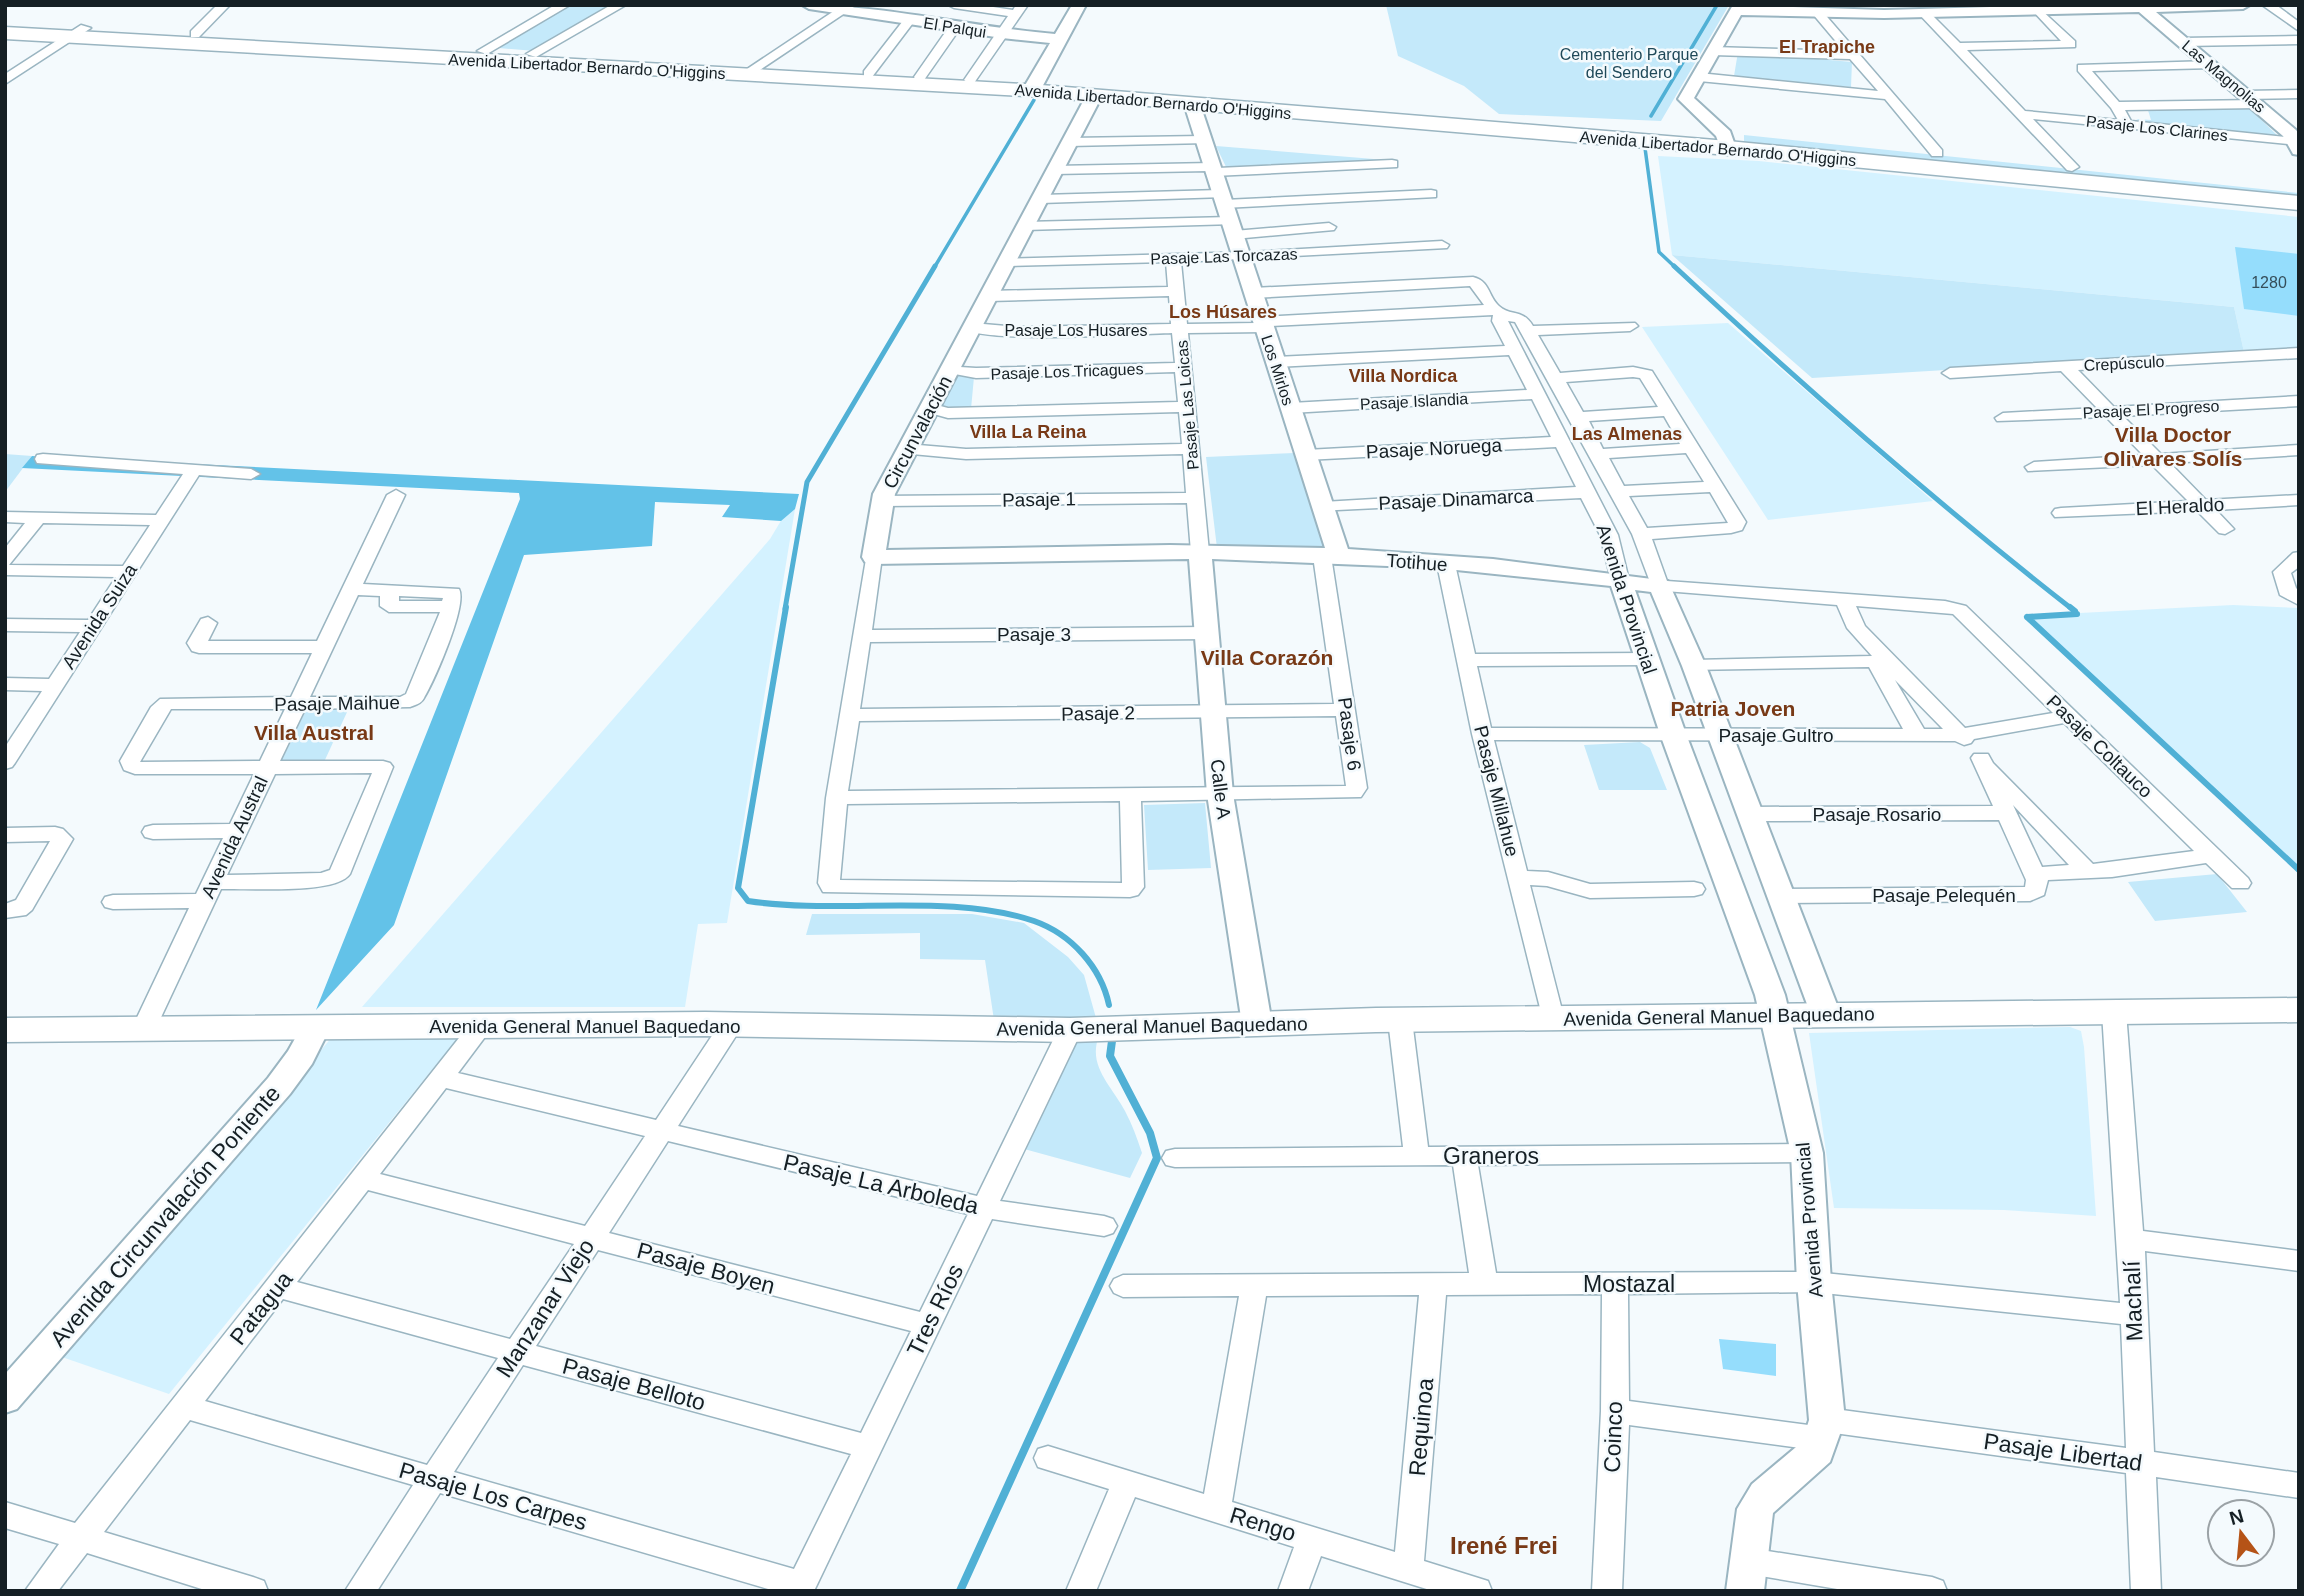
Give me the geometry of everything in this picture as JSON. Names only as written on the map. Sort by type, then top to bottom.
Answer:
[{"type":"main road","name":"Avenida Libertador Bernardo O'Higgins","points":[[5,23],[69,32],[1033,87],[1506,120],[1723,139],[2299,204]]},
{"type":"main road","name":"Avenida Libertador Bernardo O'Higgins","points":[[5,33],[195,34],[532,54],[758,71],[970,80],[1094,96],[1192,104],[1937,153],[2299,190]]},
{"type":"main road","name":"Avenida General Manuel Baquedano","points":[[5,1030],[731,1025],[1070,1030],[1400,1020],[2299,1010]]},
{"type":"street","points":[[195,34],[224,5]]},
{"type":"street","points":[[483,51],[564,5]]},
{"type":"street","points":[[532,54],[620,5]]},
{"type":"street","name":"El Palqui","points":[[809,5],[847,8],[1002,34],[1060,39]]},
{"type":"street","points":[[954,5],[1019,10]]},
{"type":"street","points":[[1033,87],[1079,5]]},
{"type":"street","points":[[1723,139],[1686,101],[1739,8],[1818,13],[1924,13],[2243,5]]},
{"type":"street","points":[[2268,5],[2297,38]]},
{"type":"street","name":"Las Magnolias","points":[[2142,7],[2296,140]]},
{"type":"street","points":[[758,71],[847,8]]},
{"type":"street","points":[[970,80],[1019,10]]},
{"type":"street","points":[[1955,47],[2071,44],[2038,10]]},
{"type":"street","points":[[1818,13],[1937,153]]},
{"type":"street","points":[[1924,13],[2071,167]]},
{"type":"street","points":[[868,74],[910,19]]},
{"type":"street","points":[[920,77],[955,27]]},
{"type":"street","points":[[5,67],[69,32]]},
{"type":"street","points":[[5,80],[69,32]]},
{"type":"street","points":[[2183,42],[2297,38]]},
{"type":"street","points":[[1713,51],[1855,55]]},
{"type":"street","points":[[2127,125],[2116,106],[2081,68],[2210,65]]},
{"type":"street","points":[[1699,77],[1889,96]]},
{"type":"street","points":[[2116,106],[2251,100],[2299,94]]},
{"type":"street","name":"Circunvalación","points":[[1094,96],[882,500],[837,798],[829,883],[831,887],[837,888],[1122,892],[1133,887],[1130,795]]},
{"type":"street","name":"Los Mirlos","points":[[1192,104],[1323,507],[1331,556]]},
{"type":"street","name":"Pasaje Los Clarines","points":[[2020,114],[2296,140]]},
{"type":"street","points":[[1069,142],[1203,140]]},
{"type":"street","points":[[1054,170],[1213,170],[1392,164]]},
{"type":"street","points":[[1041,199],[1222,199],[1431,194]]},
{"type":"street","points":[[1025,226],[1329,228]]},
{"type":"street","name":"Pasaje Las Torcazas","points":[[1006,262],[1241,256],[1442,245]]},
{"type":"street","name":"Pasaje Las Loicas","points":[[1173,258],[1200,552]]},
{"type":"street","points":[[1253,293],[1473,281],[1499,312],[1525,325],[1630,326]]},
{"type":"street","points":[[989,296],[1177,291]]},
{"type":"street","name":"Pasaje Los Husares","points":[[972,328],[1017,332],[1180,329],[1499,312]]},
{"type":"street","name":"Avenida Provincial","points":[[1499,312],[1500,321],[1609,535],[1620,580],[1647,659],[1777,1015],[1807,1153],[1825,1429]]},
{"type":"street","name":"Avenida Provincial","points":[[1525,325],[1641,534],[1826,1015]]},
{"type":"street","points":[[1276,362],[1516,349]]},
{"type":"street","name":"Crepúsculo","points":[[1950,373],[2299,353]]},
{"type":"street","points":[[2066,367],[2225,529]]},
{"type":"street","name":"Pasaje Los Tricagues","points":[[950,369],[976,373],[1184,368]]},
{"type":"street","points":[[1556,378],[1633,372],[1646,374],[1737,522],[1736,526],[1731,528],[1641,534]]},
{"type":"street","name":"Pasaje Islandia","points":[[1291,408],[1537,394]]},
{"type":"street","name":"Pasaje El Progreso","points":[[2003,418],[2299,401]]},
{"type":"street","points":[[929,408],[948,413],[1188,407]]},
{"type":"street","points":[[1578,417],[1669,411]]},
{"type":"street","name":"Pasaje Noruega","points":[[1307,455],[1561,442]]},
{"type":"street","points":[[1598,454],[1691,448]]},
{"type":"street","points":[[908,449],[966,454],[1191,449]]},
{"type":"street","points":[[2034,467],[2299,450]]},
{"type":"street","points":[[43,459],[251,474]]},
{"type":"street","name":"Avenida Suiza","points":[[9,752],[194,470]]},
{"type":"street","points":[[1618,491],[1714,486]]},
{"type":"street","name":"Pasaje Dinamarca","points":[[1323,507],[1588,492]]},
{"type":"street","name":"Avenida Austral","points":[[144,1028],[396,495]]},
{"type":"street","name":"Pasaje 1","points":[[882,500],[1196,498]]},
{"type":"street","name":"El Heraldo","points":[[2061,513],[2299,500]]},
{"type":"street","points":[[5,517],[161,520]]},
{"type":"street","points":[[5,561],[38,518]]},
{"type":"street","name":"Totihue","points":[[873,557],[1200,552],[1331,556],[1959,610]]},
{"type":"street","name":"Calle A","points":[[1200,552],[1220,794],[1257,1024]]},
{"type":"street","name":"Pasaje 6","points":[[1220,794],[1349,793],[1357,788],[1331,556]]},
{"type":"street","points":[[2299,557],[2283,572],[2287,591],[2299,599]]},
{"type":"street","name":"Pasaje Millahue","points":[[1446,564],[1482,734],[1552,1018]]},
{"type":"street","points":[[5,570],[128,572]]},
{"type":"street","name":"Pasaje Maihue","points":[[267,767],[131,766],[130,761],[162,707],[167,704],[410,702],[450,610],[389,606],[390,590],[352,589]]},
{"type":"street","points":[[1845,601],[1856,628],[1881,661],[1959,735],[2087,871]]},
{"type":"street","name":"Pasaje Coltauco","points":[[1959,610],[2240,883]]},
{"type":"street","points":[[208,623],[197,643],[199,647],[324,647]]},
{"type":"street","points":[[5,625],[93,626]]},
{"type":"street","name":"Pasaje 3","points":[[862,636],[1207,633]]},
{"type":"street","points":[[1467,660],[1647,659]]},
{"type":"street","points":[[1694,666],[1881,661]]},
{"type":"street","points":[[1881,661],[1917,735]]},
{"type":"street","points":[[5,684],[55,685]]},
{"type":"street","name":"Pasaje 2","points":[[850,715],[1347,710]]},
{"type":"street","name":"Pasaje Gultro","points":[[1482,734],[1959,735],[2069,716]]},
{"type":"street","points":[[1981,758],[2004,813],[2035,874]]},
{"type":"street","points":[[113,902],[324,880],[339,874],[384,770],[378,766],[267,767]]},
{"type":"street","points":[[837,798],[1220,794]]},
{"type":"street","name":"Pasaje Rosario","points":[[1749,814],[2004,813]]},
{"type":"street","points":[[153,832],[237,831]]},
{"type":"street","points":[[5,835],[60,835],[62,839],[24,905],[11,911]]},
{"type":"street","name":"Pasaje Pelequén","points":[[1782,896],[2031,894],[2038,885],[2035,874],[2112,870],[2211,855]]},
{"type":"street","points":[[1518,877],[1548,879],[1590,891],[1694,889]]},
{"type":"street","name":"Machalí","points":[[2114,1012],[2131,1239],[2138,1462],[2146,1591]]},
{"type":"street","points":[[1400,1020],[1417,1156]]},
{"type":"street","name":"Manzanar Viejo","points":[[360,1591],[731,1025]]},
{"type":"street","name":"Avenida Circunvalación Poniente","points":[[5,1399],[279,1086],[301,1056],[316,1026]]},
{"type":"street","name":"Patagua","points":[[40,1591],[482,1026]]},
{"type":"street","name":"Tres Ríos","points":[[800,1588],[1070,1030]]},
{"type":"street","name":"Pasaje La Arboleda","points":[[441,1078],[984,1208],[1104,1226]]},
{"type":"street","name":"Graneros","points":[[1175,1158],[1807,1153]]},
{"type":"street","points":[[1464,1156],[1484,1285]]},
{"type":"street","name":"Pasaje Boyen","points":[[362,1179],[928,1325]]},
{"type":"street","points":[[2131,1239],[2299,1261]]},
{"type":"street","name":"Mostazal","points":[[1123,1286],[1814,1282],[2134,1315]]},
{"type":"street","name":"Coinco","points":[[1607,1591],[1615,1411],[1615,1284]]},
{"type":"street","points":[[1216,1510],[1254,1286]]},
{"type":"street","name":"Requinoa","points":[[1408,1569],[1433,1286]]},
{"type":"street","name":"Pasaje Belloto","points":[[277,1287],[869,1447]]},
{"type":"street","name":"Pasaje Los Carpes","points":[[184,1406],[800,1588]]},
{"type":"street","name":"Pasaje Libertad","points":[[1615,1411],[1825,1429],[2138,1462],[2299,1486]]},
{"type":"street","points":[[1825,1429],[1817,1451],[1759,1501],[1755,1509],[1747,1576],[1932,1591]]},
{"type":"street","name":"Rengo","points":[[1048,1458],[1478,1591]]},
{"type":"street","points":[[1081,1591],[1126,1483]]},
{"type":"street","points":[[5,1515],[253,1591]]},
{"type":"street","points":[[1293,1591],[1312,1539]]},
{"type":"shaded area","points":[[1658,156],[1759,161],[2299,217],[2299,349],[2244,352],[2234,307],[1672,255]]},
{"type":"shaded area","points":[[1728,323],[1933,501],[1768,520],[1642,327]]},
{"type":"shaded area","points":[[32,456],[799,494],[795,509],[781,521],[722,517],[730,505],[655,502],[652,546],[524,555],[394,925],[316,1010],[520,499],[519,493],[22,468]]},
{"type":"shaded area","points":[[788,509],[795,509],[727,923],[698,924],[685,1007],[362,1007],[770,539]]},
{"type":"shaded area","points":[[2233,605],[2299,608],[2299,873],[2023,616]]},
{"type":"shaded area","points":[[2070,1027],[2081,1031],[2084,1047],[2096,1216],[2004,1210],[1834,1208],[1809,1033]]},
{"type":"shaded area","points":[[461,1034],[169,1394],[59,1356],[333,1036]]},
{"type":"green space","points":[[564,5],[617,5],[535,51],[487,47]]},
{"type":"green space","name":"Cementerio Parque del Sendero","points":[[1386,5],[1729,5],[1661,121],[1499,114],[1464,86],[1398,56]]},
{"type":"green space","points":[[1738,52],[1852,62],[1851,87],[1734,76]]},
{"type":"green space","points":[[2247,106],[2280,138],[2145,123],[2136,119],[2151,120],[2147,107]]},
{"type":"green space","points":[[1744,135],[2299,193],[2299,199],[1744,147]]},
{"type":"green space","points":[[1216,146],[1398,161],[1227,169]]},
{"type":"green space","points":[[1672,255],[2234,307],[2244,352],[1812,378]]},
{"type":"green space","points":[[956,375],[974,377],[971,409],[942,406]]},
{"type":"green space","points":[[1294,453],[1326,548],[1217,548],[1206,457]]},
{"type":"green space","points":[[5,454],[32,456],[5,492]]},
{"type":"green space","points":[[306,710],[348,710],[324,762],[281,762]]},
{"type":"green space","points":[[1640,742],[1650,748],[1667,790],[1599,790],[1584,745]]},
{"type":"green space","points":[[1205,803],[1211,868],[1148,870],[1144,805]]},
{"type":"green space","points":[[2217,874],[2247,912],[2155,921],[2128,882]]},
{"type":"green space","points":[[812,914],[972,914],[1024,923],[1068,957],[1084,975],[1096,1018],[994,1020],[985,960],[920,959],[920,933],[806,935]]},
{"type":"green space","points":[[1068,1036],[1099,1036],[1096,1057],[1099,1066],[1128,1116],[1142,1153],[1130,1178],[1013,1146]]},
{"type":"building","points":[[2235,247],[2299,254],[2299,316],[2244,309]]},
{"type":"building","points":[[1719,1339],[1776,1344],[1776,1376],[1723,1369]]},
{"type":"waterway","points":[[1651,116],[1717,5]]},
{"type":"waterway","points":[[934,268],[1034,100]]},
{"type":"waterway","points":[[1645,148],[1659,252],[1676,268]]},
{"type":"waterway","points":[[785,609],[807,482],[935,266]]},
{"type":"waterway","points":[[1674,266],[1870,442],[2072,609]]},
{"type":"waterway","points":[[786,607],[738,888],[748,901],[783,905],[966,908],[1001,912],[1034,921],[1072,943],[1092,965],[1109,1005]]},
{"type":"waterway","points":[[2070,607],[2075,611]]},
{"type":"waterway","points":[[2077,614],[2027,617],[2299,870]]},
{"type":"waterway","points":[[1112,1043],[1113,1034]]},
{"type":"waterway","points":[[960,1591],[1157,1158],[1150,1133],[1110,1056],[1112,1041]]},
{"type":"district","name":"El Trapiche","points":[[1827,47]]},
{"type":"district","name":"Los Húsares","points":[[1223,312]]},
{"type":"district","name":"Villa Nordica","points":[[1403,376]]},
{"type":"district","name":"Villa La Reina","points":[[1028,432]]},
{"type":"district","name":"Las Almenas","points":[[1627,434]]},
{"type":"district","name":"Villa Doctor Olivares Solís","points":[[2173,447]]},
{"type":"district","name":"Villa Corazón","points":[[1267,658]]},
{"type":"district","name":"Patria Joven","points":[[1733,709]]},
{"type":"district","name":"Villa Austral","points":[[314,733]]},
{"type":"district","name":"Irené Frei","points":[[1504,1546]]}]
